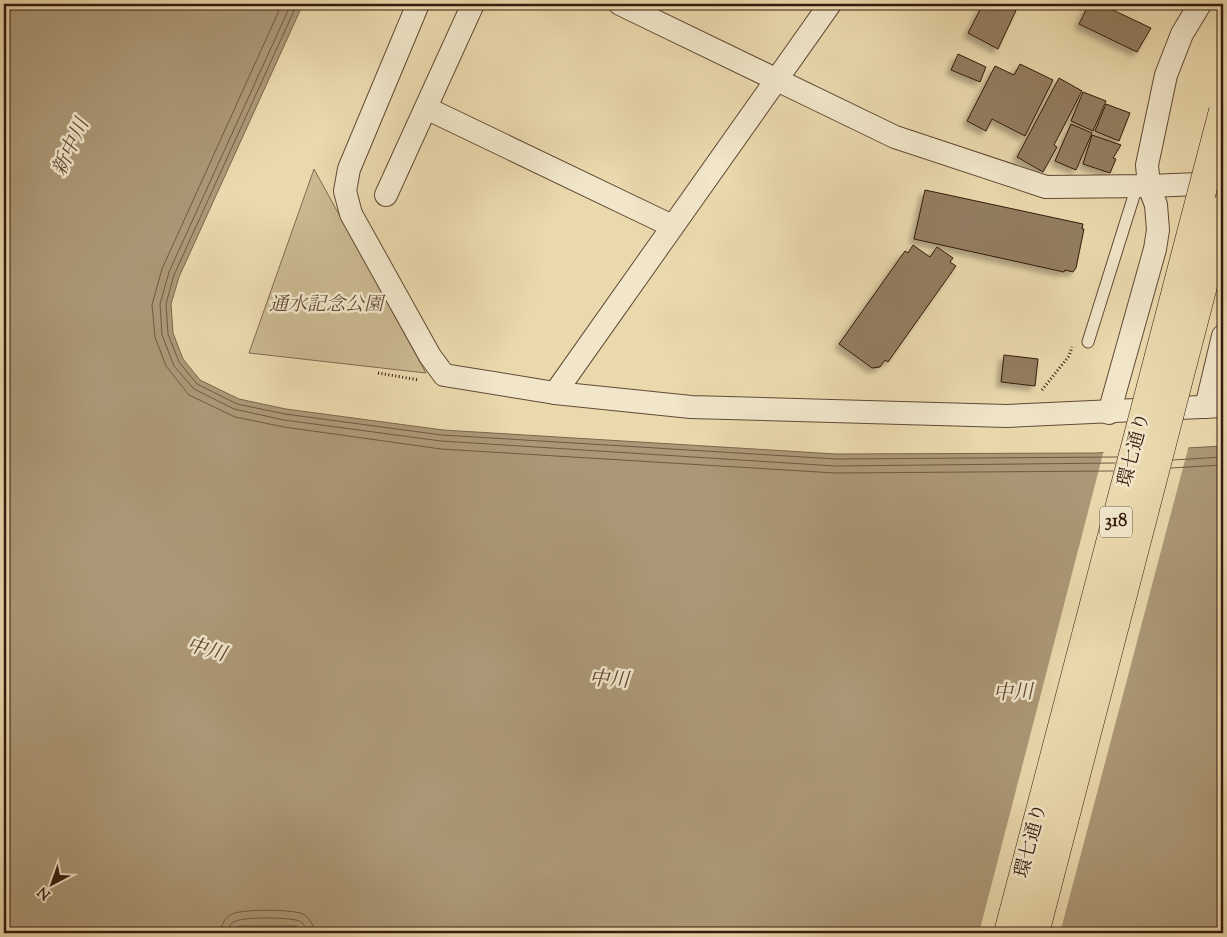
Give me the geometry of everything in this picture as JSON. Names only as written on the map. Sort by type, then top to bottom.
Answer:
[{"type":"main road","name":"環七通り","points":[[1008,933],[1223,111]]},
{"type":"main road","name":"環七通り","points":[[1035,933],[1223,209]]},
{"type":"street","points":[[418,4],[349,170],[345,191],[351,214],[430,356],[444,375],[555,393],[691,407],[845,413],[1007,416],[1108,413],[1215,406],[1223,336]]},
{"type":"street","points":[[386,195],[473,4]]},
{"type":"street","points":[[555,393],[830,4]]},
{"type":"street","points":[[1108,413],[1155,249],[1158,230],[1156,205],[1143,186],[1166,74],[1182,34],[1200,4]]},
{"type":"street","points":[[629,6],[775,81],[895,137],[1046,187],[1223,183]]},
{"type":"street","points":[[426,108],[672,226]]},
{"type":"lane","points":[[1088,342],[1143,186]]},
{"type":"path","points":[[1033,391],[1045,388],[1069,356],[1076,337]]},
{"type":"green space","name":"通水記念公園","points":[[314,169],[426,373],[249,353]]},
{"type":"water","points":[[4,4],[303,4],[179,277],[171,304],[173,333],[183,359],[200,380],[239,399],[286,409],[443,430],[836,454],[1095,453],[1223,446],[1223,933],[322,933],[284,930],[223,933],[4,933]]},
{"type":"pier","points":[[1189,445],[1060,933],[979,933],[1104,450]]},
{"type":"building","points":[[983,4],[1019,4],[998,49],[968,33]]},
{"type":"building","points":[[1089,4],[1100,4],[1151,28],[1137,52],[1079,24]]},
{"type":"building","points":[[958,54],[986,67],[980,82],[951,70]]},
{"type":"building","points":[[1020,64],[1053,80],[1025,136],[992,119],[986,131],[967,121],[995,66],[1014,75]]},
{"type":"building","points":[[1059,78],[1082,91],[1054,145],[1057,147],[1043,172],[1017,157]]},
{"type":"building","points":[[1083,92],[1106,101],[1093,131],[1071,121]]},
{"type":"building","points":[[1106,104],[1130,113],[1119,141],[1095,131]]},
{"type":"building","points":[[1071,124],[1092,133],[1076,170],[1055,161]]},
{"type":"building","points":[[1092,135],[1121,145],[1113,158],[1116,159],[1110,173],[1083,164]]},
{"type":"building","points":[[925,190],[1083,224],[1082,229],[1084,229],[1076,268],[1073,272],[1065,270],[1064,272],[914,239]]},
{"type":"building","points":[[913,245],[930,257],[937,247],[953,258],[950,262],[956,266],[888,362],[885,360],[880,367],[872,368],[839,344],[905,251],[908,253]]},
{"type":"building","points":[[1004,355],[1038,359],[1035,386],[1001,382]]},
{"type":"water label","name":"新中川","points":[[72,148]]},
{"type":"water label","name":"中川","points":[[206,651]]},
{"type":"water label","name":"中川","points":[[609,681]]},
{"type":"water label","name":"中川","points":[[1013,694]]}]
